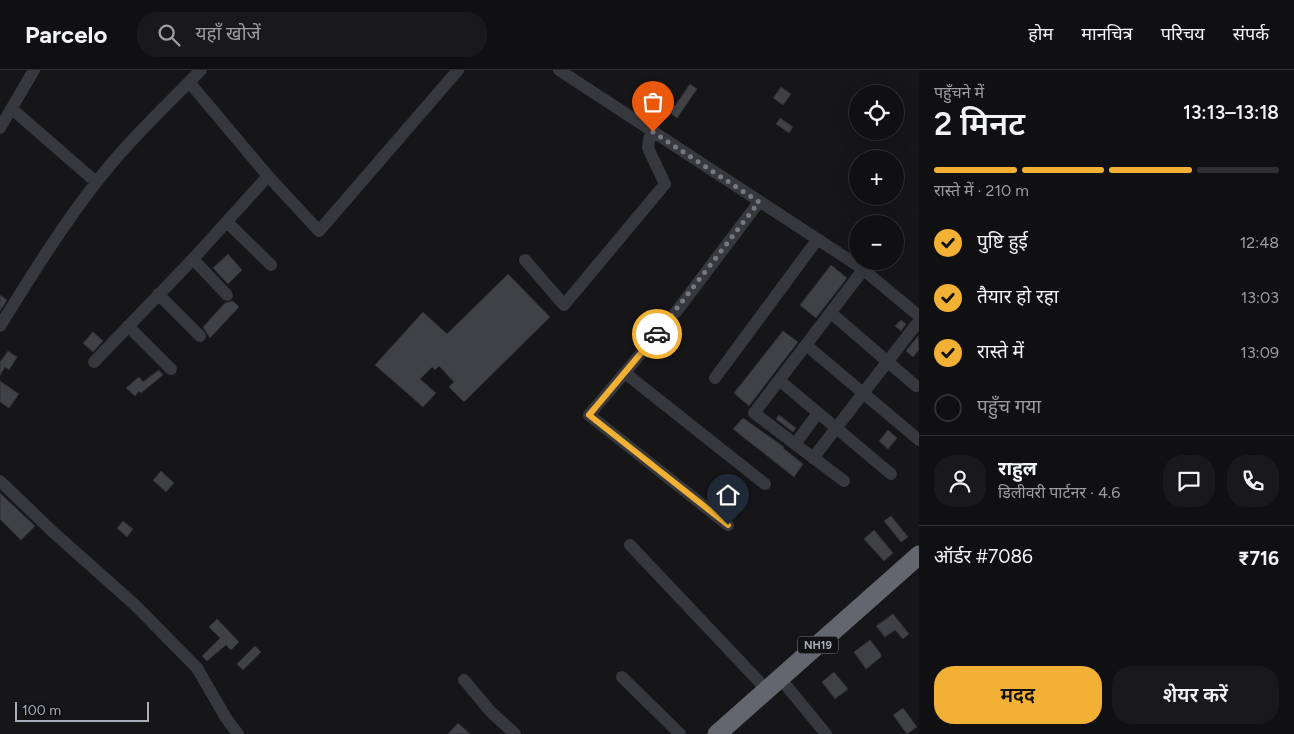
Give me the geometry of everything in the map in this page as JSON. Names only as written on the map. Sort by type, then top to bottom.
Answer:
[{"type":"highway","name":"NH19","points":[[717,734],[919,556]]},
{"type":"street","points":[[0,128],[34,70]]},
{"type":"street","points":[[0,326],[53,241],[96,182],[144,129],[202,70]]},
{"type":"street","points":[[189,82],[268,176],[319,231],[458,70]]},
{"type":"street","points":[[560,70],[849,261]]},
{"type":"street","points":[[12,109],[96,182]]},
{"type":"street","points":[[525,260],[564,305],[665,184],[648,148],[649,139],[653,132]]},
{"type":"street","points":[[94,362],[193,259],[268,176]]},
{"type":"street","points":[[728,525],[589,415],[676,312],[759,202]]},
{"type":"street","points":[[227,222],[271,265]]},
{"type":"street","points":[[715,378],[817,240]]},
{"type":"street","points":[[193,259],[227,294]]},
{"type":"street","points":[[844,481],[754,413],[863,270],[919,316]]},
{"type":"street","points":[[158,294],[200,336]]},
{"type":"street","points":[[831,312],[916,386]]},
{"type":"street","points":[[813,458],[919,321]]},
{"type":"street","points":[[128,326],[171,369]]},
{"type":"street","points":[[806,345],[919,440]]},
{"type":"street","points":[[625,372],[765,484]]},
{"type":"street","points":[[779,380],[891,474]]},
{"type":"street","points":[[795,444],[818,412]]},
{"type":"street","points":[[0,481],[53,532],[135,605],[197,668],[226,718],[238,734]]},
{"type":"street","points":[[630,545],[826,734]]},
{"type":"street","points":[[622,677],[680,734]]},
{"type":"street","points":[[464,680],[491,712],[515,734]]},
{"type":"building","points":[[690,84],[697,89],[677,118],[668,111],[673,104],[675,106]]},
{"type":"building","points":[[781,87],[791,94],[783,105],[773,98]]},
{"type":"building","points":[[780,118],[793,127],[789,133],[776,124]]},
{"type":"building","points":[[228,254],[242,270],[228,284],[213,268]]},
{"type":"building","points":[[831,265],[847,278],[816,318],[800,305]]},
{"type":"building","points":[[508,274],[550,317],[464,402],[449,387],[454,382],[439,366],[435,370],[432,367],[420,379],[436,393],[423,407],[375,365],[423,312],[447,334]]},
{"type":"building","points":[[0,295],[7,300],[0,311]]},
{"type":"building","points":[[233,301],[239,307],[210,338],[203,327],[225,303]]},
{"type":"building","points":[[901,320],[906,324],[901,331],[895,326]]},
{"type":"building","points":[[783,331],[798,342],[749,406],[734,393]]},
{"type":"building","points":[[93,332],[103,341],[93,352],[83,343]]},
{"type":"building","points":[[918,336],[919,350],[913,357],[906,351]]},
{"type":"building","points":[[8,351],[17,357],[9,370],[5,367],[0,375],[0,362]]},
{"type":"building","points":[[159,370],[163,375],[141,393],[139,391],[135,396],[126,388],[139,377],[143,382]]},
{"type":"building","points":[[0,381],[19,394],[9,408],[0,402]]},
{"type":"building","points":[[779,415],[796,428],[793,432],[776,419]]},
{"type":"building","points":[[743,418],[784,447],[803,464],[794,477],[733,429]]},
{"type":"building","points":[[888,430],[897,438],[888,449],[879,441]]},
{"type":"building","points":[[161,471],[174,483],[166,492],[153,480]]},
{"type":"building","points":[[0,493],[35,526],[21,540],[0,519]]},
{"type":"building","points":[[891,516],[908,537],[901,542],[884,521]]},
{"type":"building","points":[[123,521],[133,529],[127,537],[117,528]]},
{"type":"building","points":[[874,530],[893,553],[884,561],[864,539]]},
{"type":"building","points":[[893,614],[909,634],[903,639],[895,630],[885,637],[876,626]]},
{"type":"building","points":[[217,619],[239,642],[231,650],[226,645],[207,661],[202,656],[220,638],[209,627]]},
{"type":"building","points":[[870,640],[881,654],[881,657],[866,669],[854,652]]},
{"type":"building","points":[[255,646],[261,652],[243,670],[237,664]]},
{"type":"building","points":[[834,672],[848,689],[835,699],[822,682]]},
{"type":"building","points":[[903,708],[917,727],[907,734],[893,715]]},
{"type":"building","points":[[458,723],[470,734],[448,734]]},
{"type":"way so far","points":[[653,132],[759,202],[676,312],[657,334]]},
{"type":"route","points":[[657,334],[589,415],[728,525]]}]
